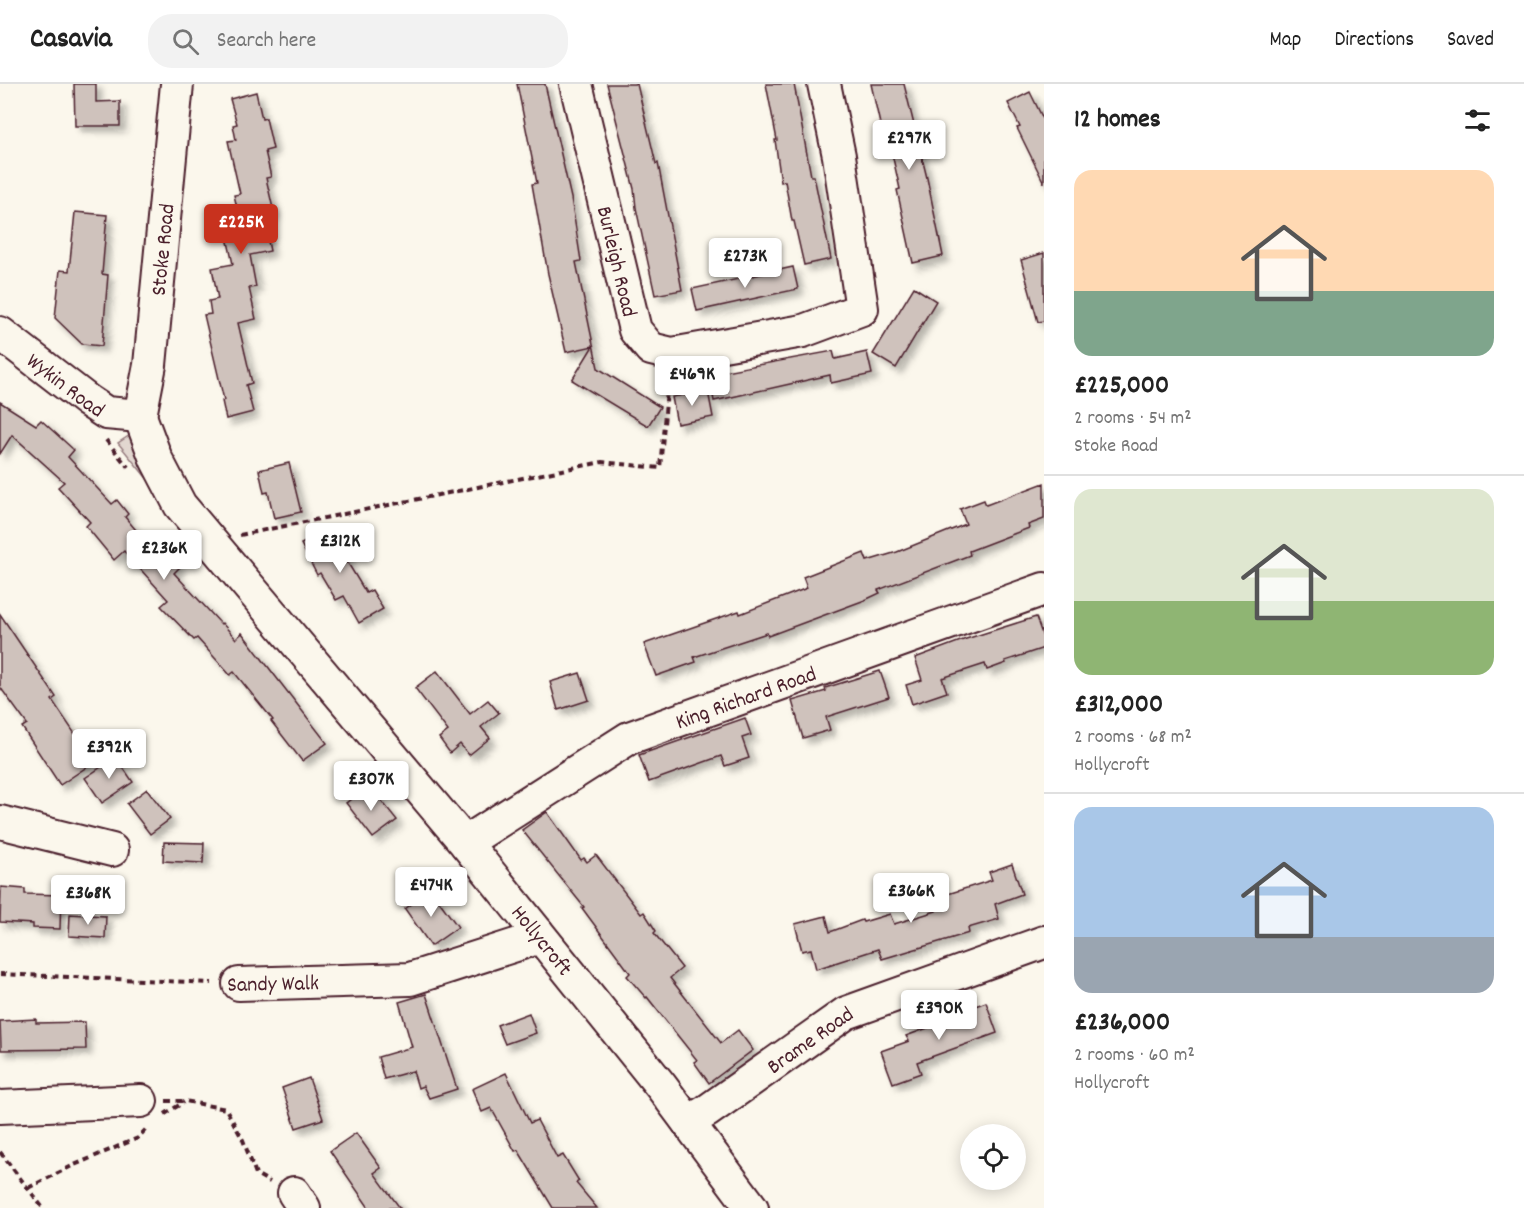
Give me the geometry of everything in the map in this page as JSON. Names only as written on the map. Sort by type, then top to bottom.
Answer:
[{"type":"street","name":"Stoke Road","points":[[140,416],[150,365],[177,84]]},
{"type":"street","name":"Burleigh Road","points":[[576,84],[635,330],[651,349],[672,354]]},
{"type":"street","points":[[672,354],[803,331],[862,309],[839,156],[824,84]]},
{"type":"street","name":"Wykin Road","points":[[0,333],[106,413],[140,416]]},
{"type":"street","name":"Hollycroft","points":[[140,416],[156,459],[180,505],[467,845],[688,1122],[752,1208]]},
{"type":"street","name":"King Richard Road","points":[[467,845],[477,835],[629,738],[1044,589]]},
{"type":"street","points":[[0,822],[112,850]]},
{"type":"street","name":"Sandy Walk","points":[[239,984],[410,979],[528,941],[537,932]]},
{"type":"street","name":"Brame Road","points":[[688,1122],[846,1013],[1044,942]]},
{"type":"street","points":[[0,1107],[149,1116]]},
{"type":"path","points":[[216,546],[228,537],[602,462],[660,468],[672,354]]},
{"type":"path","name":"Sandy Walk","points":[[0,974],[239,984]]},
{"type":"path","points":[[149,1116],[184,1101]]},
{"type":"path","points":[[28,1188],[72,1166],[138,1138],[149,1116],[184,1101],[226,1109],[243,1140],[256,1174],[299,1201]]},
{"type":"path","points":[[0,1152],[43,1208]]},
{"type":"shaded area","points":[[130,435],[154,487],[118,443]]},
{"type":"building","points":[[74,84],[96,84],[96,102],[120,101],[120,126],[75,126]]},
{"type":"building","points":[[517,84],[545,84],[571,198],[581,261],[576,262],[598,368],[660,407],[648,426],[572,380],[593,346],[566,352],[548,274],[532,184],[537,183]]},
{"type":"building","points":[[607,84],[637,84],[656,164],[658,163],[682,290],[655,295],[634,189]]},
{"type":"building","points":[[766,84],[794,84],[811,176],[814,176],[831,259],[804,265],[794,221],[792,221],[785,181],[781,182],[775,140],[777,140]]},
{"type":"building","points":[[871,84],[904,84],[943,256],[913,263],[887,132],[882,133]]},
{"type":"building","points":[[256,92],[262,119],[266,118],[273,149],[265,151],[271,177],[266,178],[274,213],[263,216],[270,251],[250,255],[256,287],[249,288],[256,319],[238,323],[252,383],[246,385],[253,412],[226,419],[222,401],[224,400],[204,315],[211,314],[209,301],[218,299],[212,268],[233,264],[226,233],[242,229],[234,195],[240,194],[228,141],[236,140],[233,125],[237,124],[230,99]]},
{"type":"building","points":[[1030,92],[1044,121],[1044,183],[1017,128],[1020,127],[1008,103]]},
{"type":"building","points":[[75,212],[107,215],[102,274],[108,275],[102,346],[82,344],[55,318],[60,270],[69,271]]},
{"type":"building","points":[[1044,253],[1044,321],[1038,322],[1021,260]]},
{"type":"building","points":[[793,267],[798,289],[697,311],[692,289]]},
{"type":"building","points":[[914,287],[936,301],[896,368],[873,354]]},
{"type":"building","points":[[833,351],[835,359],[867,352],[872,374],[831,383],[830,375],[714,401],[709,374]]},
{"type":"building","points":[[708,391],[713,417],[677,424],[672,397]]},
{"type":"building","points":[[0,402],[36,425],[41,420],[74,450],[68,457],[112,504],[117,500],[128,514],[125,517],[151,548],[158,542],[180,567],[174,573],[221,624],[236,639],[242,633],[327,743],[302,761],[271,721],[273,720],[234,672],[230,675],[197,638],[194,640],[161,606],[168,600],[124,551],[114,560],[86,526],[90,522],[58,487],[64,482],[12,435],[0,454]]},
{"type":"building","points":[[289,463],[301,512],[274,518],[268,492],[264,493],[259,470]]},
{"type":"building","points":[[1044,483],[1044,519],[1028,525],[1029,528],[969,551],[970,555],[878,590],[880,593],[865,600],[768,636],[767,633],[694,657],[696,662],[656,676],[644,644],[739,611],[740,614],[807,588],[803,577],[864,553],[867,561],[897,552],[966,524],[960,509],[984,500],[986,505]]},
{"type":"building","points":[[334,527],[350,558],[346,560],[366,593],[372,590],[383,609],[359,623],[344,596],[336,600],[320,573],[317,575],[301,544]]},
{"type":"building","points":[[0,614],[56,697],[52,700],[94,762],[60,785],[22,727],[27,724],[0,687]]},
{"type":"building","points":[[1036,617],[1044,640],[1044,648],[1005,661],[1006,663],[987,670],[985,664],[942,678],[947,692],[912,704],[906,685],[922,680],[915,658]]},
{"type":"building","points":[[437,671],[470,714],[488,700],[499,713],[481,727],[490,738],[469,755],[460,744],[450,753],[439,738],[448,731],[415,688]]},
{"type":"building","points":[[880,671],[889,697],[826,717],[830,730],[803,738],[792,701]]},
{"type":"building","points":[[580,673],[589,700],[558,710],[550,682]]},
{"type":"building","points":[[745,718],[751,735],[742,738],[749,758],[725,766],[721,756],[649,782],[639,755]]},
{"type":"building","points":[[116,757],[133,782],[102,803],[85,778]]},
{"type":"building","points":[[369,785],[397,820],[373,838],[346,803]]},
{"type":"building","points":[[147,789],[170,819],[150,834],[127,804]]},
{"type":"building","points":[[547,812],[581,860],[584,858],[587,862],[596,855],[641,914],[644,912],[656,931],[654,933],[682,968],[670,978],[721,1043],[738,1030],[753,1050],[709,1083],[694,1062],[697,1060],[647,997],[627,976],[630,973],[582,908],[584,907],[522,830]]},
{"type":"building","points":[[164,842],[204,843],[203,863],[163,861]]},
{"type":"building","points":[[1012,864],[1022,894],[995,904],[999,919],[968,928],[969,933],[882,959],[878,949],[816,969],[811,949],[802,951],[795,924],[826,916],[830,932],[862,920],[863,922],[890,914],[894,924],[936,911],[932,899],[992,880],[989,872]]},
{"type":"building","points":[[1,887],[25,889],[25,894],[61,895],[60,929],[33,928],[33,924],[0,922]]},
{"type":"building","points":[[431,890],[458,927],[431,946],[405,909]]},
{"type":"building","points":[[70,914],[106,916],[105,938],[69,936]]},
{"type":"building","points":[[426,994],[457,1089],[429,1098],[423,1086],[418,1088],[413,1071],[384,1079],[378,1057],[412,1047],[399,1002]]},
{"type":"building","points":[[986,1002],[997,1033],[917,1062],[921,1073],[893,1083],[881,1051],[909,1041],[906,1036],[941,1023],[940,1019]]},
{"type":"building","points":[[529,1013],[536,1033],[505,1044],[497,1025]]},
{"type":"building","points":[[36,1019],[36,1023],[85,1022],[86,1049],[1,1050],[0,1021]]},
{"type":"building","points":[[506,1073],[530,1123],[537,1120],[557,1158],[563,1155],[579,1181],[576,1183],[597,1208],[553,1208],[518,1150],[515,1151],[491,1108],[482,1112],[472,1089]]},
{"type":"building","points":[[309,1078],[323,1119],[296,1128],[282,1088]]},
{"type":"building","points":[[356,1133],[381,1168],[374,1173],[400,1208],[369,1208],[330,1151]]}]
